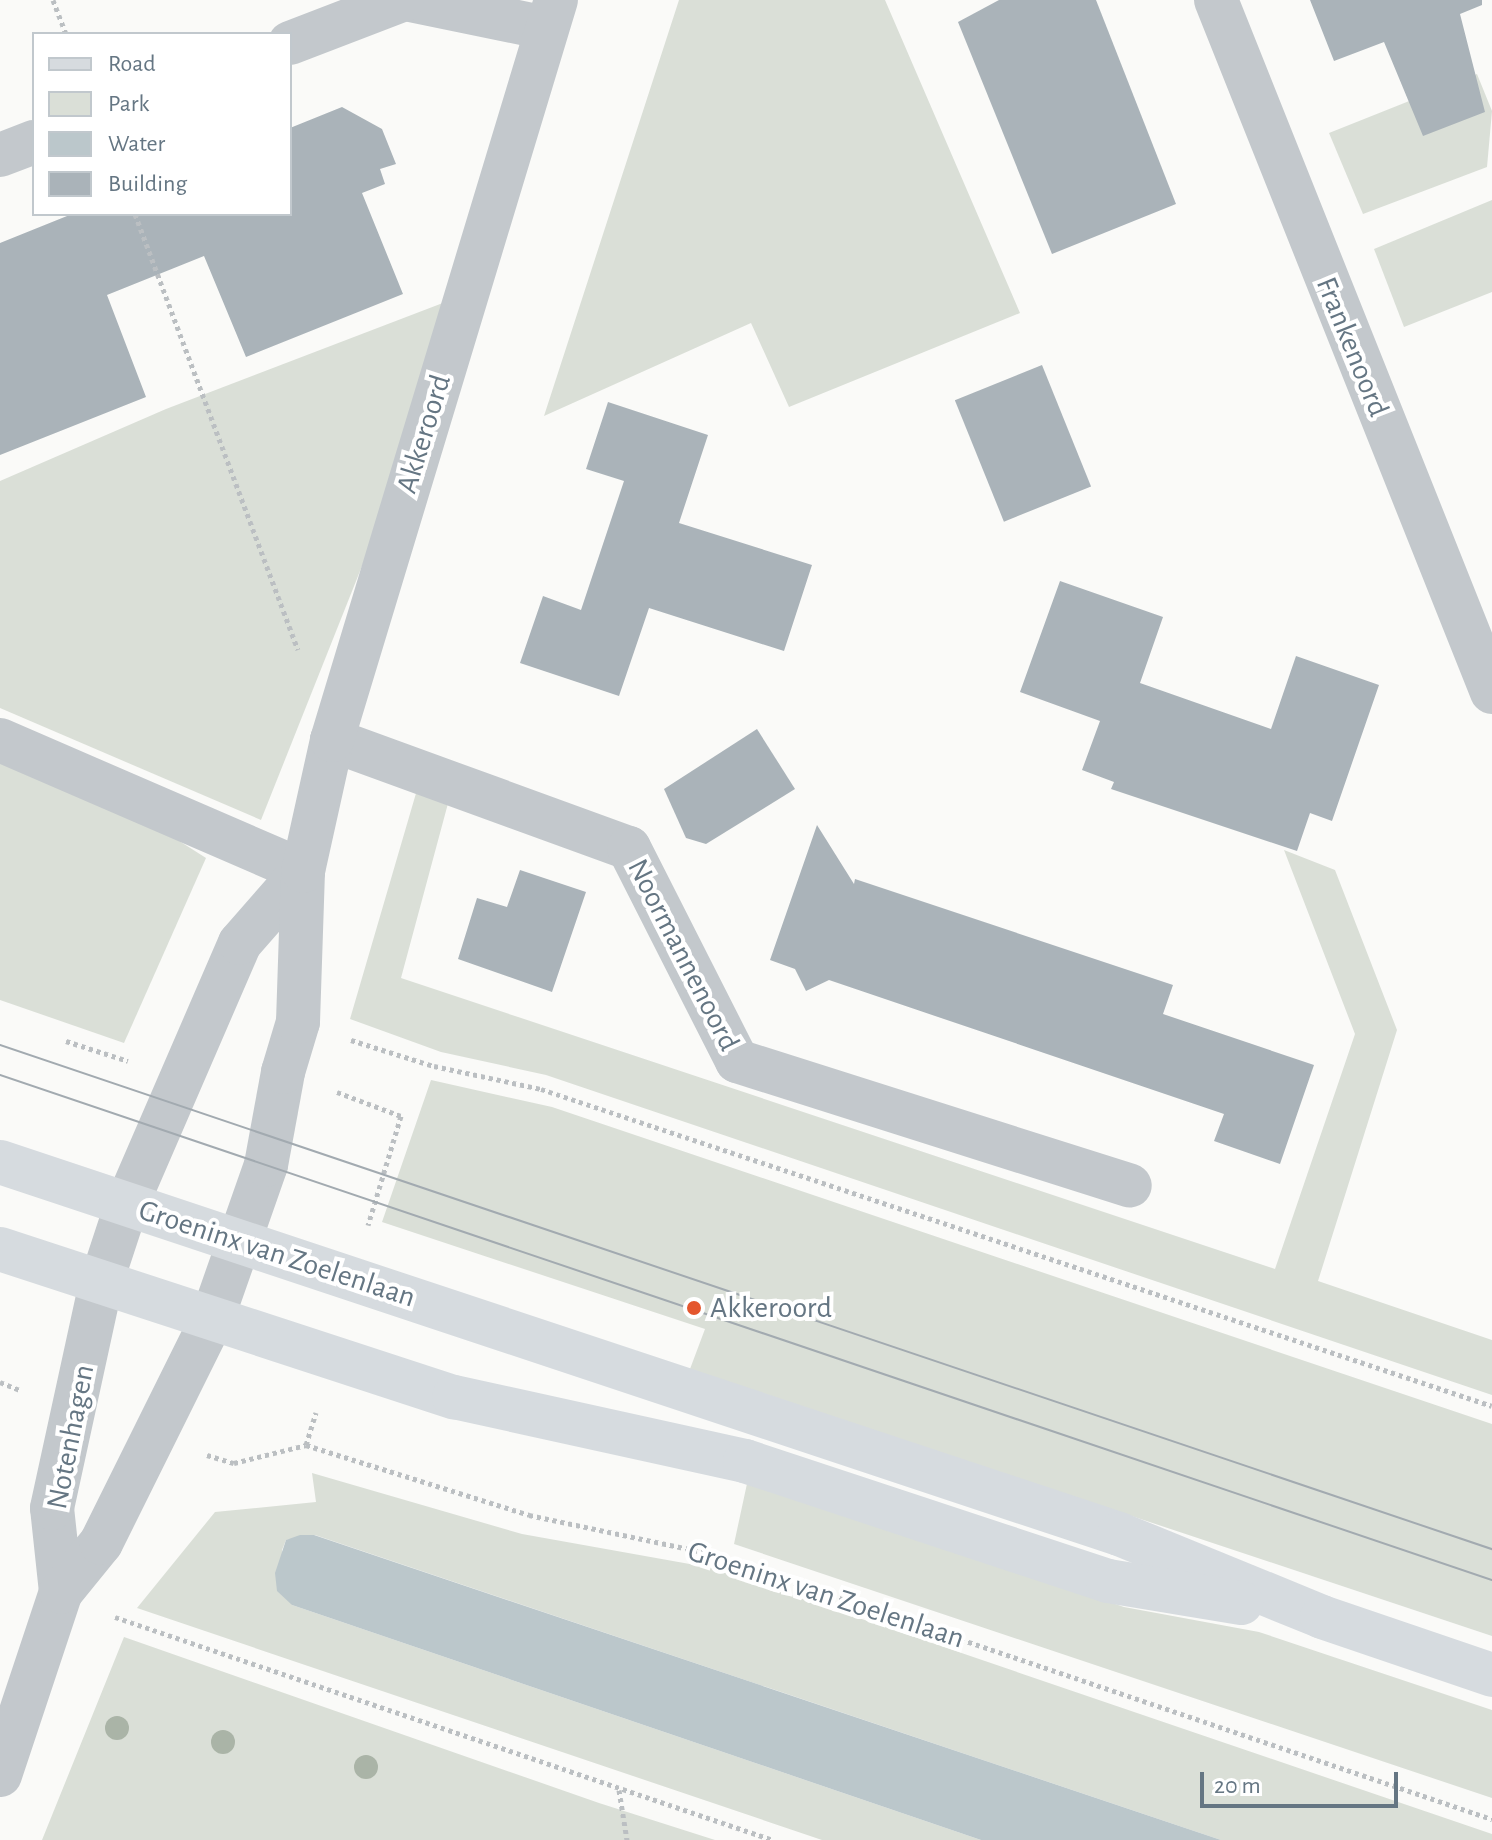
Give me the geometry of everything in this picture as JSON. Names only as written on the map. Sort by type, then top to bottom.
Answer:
[{"type":"main road","name":"Groeninx van Zoelenlaan","points":[[0,1162],[1119,1534],[1322,1617],[1492,1675]]},
{"type":"main road","name":"Groeninx van Zoelenlaan","points":[[0,1249],[454,1397],[745,1461],[1108,1581],[1322,1617]]},
{"type":"street","points":[[292,42],[402,0]]},
{"type":"street","points":[[410,0],[551,14]]},
{"type":"street","name":"Frankenoord","points":[[1216,0],[1492,692]]},
{"type":"street","name":"Akkeroord","points":[[212,1319],[266,1165],[283,1072],[298,1022],[303,871],[332,740],[551,14]]},
{"type":"street","points":[[0,155],[32,143]]},
{"type":"street","points":[[0,740],[303,871]]},
{"type":"street","name":"Noormannenoord","points":[[332,740],[629,848],[737,1061],[1130,1186]]},
{"type":"street","name":"Akkeroord","points":[[127,1204],[240,943],[303,871]]},
{"type":"street","name":"Notenhagen","points":[[60,1595],[52,1508],[101,1283],[127,1204]]},
{"type":"street","name":"Notenhagen","points":[[0,1775],[60,1595],[101,1543],[212,1319]]},
{"type":"path","points":[[53,0],[65,32]]},
{"type":"path","points":[[136,216],[300,652]]},
{"type":"path","points":[[298,1022],[434,1066],[541,1089],[1492,1406]]},
{"type":"path","name":"Groeninx van Zoelenlaan","points":[[152,1437],[234,1463],[306,1445],[529,1515],[703,1552],[1492,1819]]},
{"type":"path","points":[[60,1595],[773,1840]]},
{"type":"path","points":[[619,1789],[627,1840]]},
{"type":"green space","points":[[679,0],[885,0],[1020,313],[789,407],[751,323],[544,416]]},
{"type":"green space","points":[[1477,74],[1492,111],[1487,167],[1363,214],[1329,133]]},
{"type":"green space","points":[[1492,200],[1492,292],[1404,327],[1374,249]]},
{"type":"green space","points":[[448,301],[366,556],[261,820],[0,708],[0,481],[166,409]]},
{"type":"green space","points":[[0,763],[173,837],[206,858],[124,1043],[0,1000]]},
{"type":"green space","points":[[419,783],[450,796],[401,978],[1275,1269],[1355,1034],[1284,850],[1335,870],[1397,1030],[1318,1281],[1492,1340],[1492,1395],[546,1075],[441,1052],[350,1019]]},
{"type":"green space","points":[[431,1080],[552,1107],[1492,1424],[1492,1636],[690,1369],[705,1329],[382,1222]]},
{"type":"green space","points":[[312,1473],[522,1534],[712,1568],[1492,1834],[1492,1840],[1221,1840],[315,1535],[286,1540],[282,1550],[292,1605],[981,1840],[822,1840],[137,1608],[215,1512],[316,1502]]},
{"type":"green space","points":[[748,1479],[1124,1607],[1259,1632],[1492,1710],[1492,1798],[734,1544]]},
{"type":"green space","points":[[124,1637],[599,1803],[715,1840],[42,1840]]},
{"type":"water","points":[[300,1535],[314,1535],[1221,1840],[981,1840],[292,1605],[277,1591],[275,1573],[286,1540]]},
{"type":"building","points":[[999,0],[1096,0],[1176,204],[1052,254],[958,22]]},
{"type":"building","points":[[1310,0],[1482,0],[1482,5],[1460,14],[1485,112],[1423,136],[1384,42],[1334,61]]},
{"type":"building","points":[[342,107],[382,129],[396,164],[380,169],[385,184],[362,193],[403,294],[246,357],[204,256],[107,295],[146,397],[0,455],[0,243],[67,216],[292,216],[292,127]]},
{"type":"building","points":[[1042,365],[1091,486],[1004,522],[955,400]]},
{"type":"building","points":[[608,402],[708,435],[679,523],[812,565],[784,651],[649,608],[619,696],[520,663],[543,596],[581,610],[624,481],[586,469]]},
{"type":"building","points":[[1060,581],[1163,617],[1140,683],[1271,729],[1296,656],[1379,685],[1332,821],[1310,813],[1297,851],[1111,789],[1114,782],[1082,770],[1100,721],[1020,692]]},
{"type":"building","points":[[757,729],[795,789],[706,844],[686,838],[664,789]]},
{"type":"building","points":[[817,825],[854,884],[855,879],[1173,985],[1163,1014],[1314,1065],[1280,1164],[1214,1141],[1224,1114],[829,980],[806,991],[795,969],[770,960]]},
{"type":"building","points":[[520,870],[586,892],[552,992],[458,959],[477,898],[507,907]]},
{"type":"tram line","points":[[0,1045],[1492,1549]]},
{"type":"tram line","points":[[0,1075],[1492,1580]]},
{"type":"place","name":"Akkeroord","points":[[694,1308]]}]
